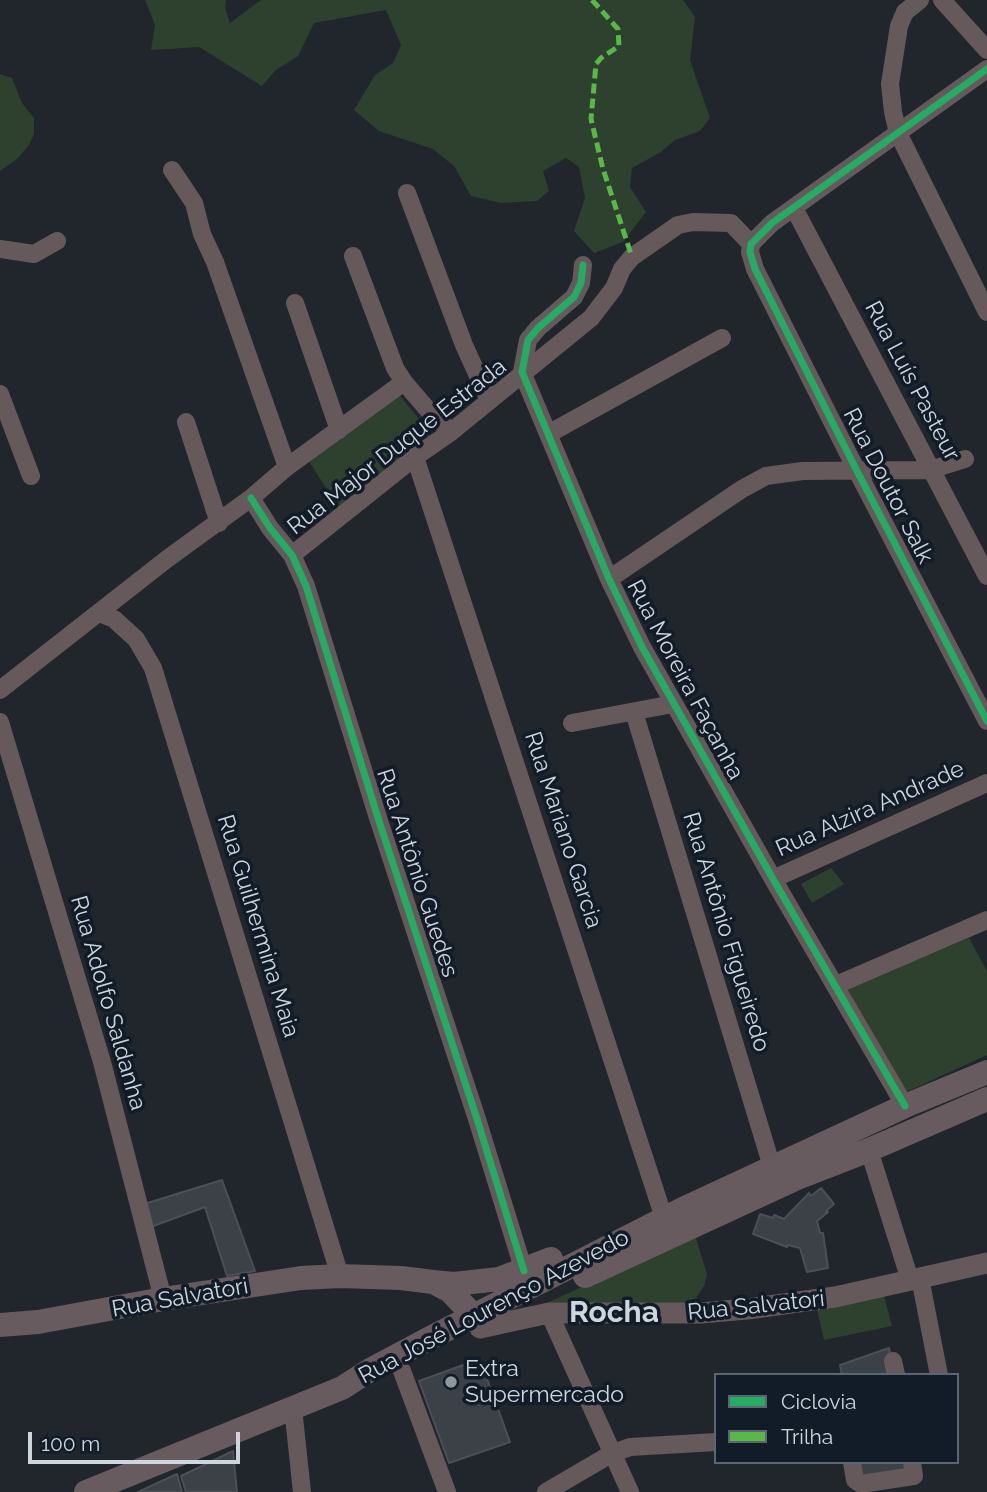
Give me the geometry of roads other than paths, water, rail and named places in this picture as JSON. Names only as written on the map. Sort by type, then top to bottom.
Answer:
[{"type":"main road","name":"Rua José Lourenço Azevedo","points":[[342,1388],[371,1385],[402,1371],[477,1322],[657,1222],[905,1106],[987,1072]]},
{"type":"main road","name":"Rua José Lourenço Azevedo","points":[[342,1388],[370,1370],[579,1279],[797,1178],[987,1099]]},
{"type":"main road","points":[[433,1282],[499,1279],[579,1247],[657,1222]]},
{"type":"main road","name":"Rua Salvatori","points":[[0,1325],[61,1318],[301,1278],[340,1276],[433,1282],[450,1291],[477,1322]]},
{"type":"main road","points":[[86,1492],[116,1486],[342,1388]]},
{"type":"street","points":[[920,0],[905,12],[895,45],[890,85],[893,112],[898,133],[987,312]]},
{"type":"street","points":[[942,0],[987,50]]},
{"type":"street","points":[[751,244],[772,223],[987,69]]},
{"type":"street","points":[[172,170],[194,203],[202,234],[215,262],[287,467]]},
{"type":"street","points":[[407,193],[464,345],[489,400]]},
{"type":"street","name":"Rua Luís Pasteur","points":[[794,208],[987,576]]},
{"type":"street","name":"Rua Major Duque Estrada","points":[[292,555],[415,457],[451,432],[591,317],[610,295],[622,270],[632,257],[678,225],[694,222],[731,223],[751,244]]},
{"type":"street","points":[[0,249],[34,254],[57,241]]},
{"type":"street","name":"Rua Doutor Salk","points":[[751,244],[750,252],[755,269],[987,721]]},
{"type":"street","points":[[353,257],[391,357],[404,383],[451,432]]},
{"type":"street","points":[[522,372],[528,340],[574,297],[581,283],[583,265]]},
{"type":"street","points":[[295,303],[339,430]]},
{"type":"street","points":[[550,433],[722,338]]},
{"type":"street","name":"Rua Moreira Façanha","points":[[522,372],[550,433],[609,579],[673,704],[905,1106]]},
{"type":"street","name":"Rua Major Duque Estrada","points":[[0,690],[167,559],[219,523],[287,467],[404,383]]},
{"type":"street","points":[[0,394],[31,475]]},
{"type":"street","points":[[186,422],[219,523]]},
{"type":"street","name":"Rua Mariano Garcia","points":[[415,457],[657,1222]]},
{"type":"street","points":[[609,579],[766,476],[784,472],[930,470],[965,459]]},
{"type":"street","name":"Rua Antônio Guedes","points":[[251,498],[292,555],[306,586],[524,1271]]},
{"type":"street","name":"Rua Guilhermina Maia","points":[[99,613],[114,619],[136,639],[153,668],[340,1276]]},
{"type":"street","points":[[572,723],[673,704]]},
{"type":"street","name":"Rua Antônio Figueiredo","points":[[634,712],[772,1167]]},
{"type":"street","name":"Rua Adolfo Saldanha","points":[[0,722],[102,1062],[163,1299]]},
{"type":"street","name":"Rua Alzira Andrade","points":[[772,879],[987,783]]},
{"type":"street","points":[[836,985],[987,920]]},
{"type":"street","points":[[869,1150],[915,1279],[938,1373]]},
{"type":"street","name":"Rua Salvatori","points":[[477,1322],[549,1314],[715,1313],[835,1297],[987,1264]]},
{"type":"street","points":[[549,1314],[630,1492]]},
{"type":"street","points":[[402,1371],[447,1492]]},
{"type":"street","points":[[293,1408],[302,1492]]},
{"type":"street","points":[[545,1492],[611,1454],[630,1447],[714,1441]]},
{"type":"street","points":[[852,1464],[855,1480],[861,1484],[914,1476],[912,1464]]},
{"type":"place","name":"Extra Supermercado","points":[[451,1382]]},
{"type":"district","name":"Rocha","points":[[614,1313]]}]
